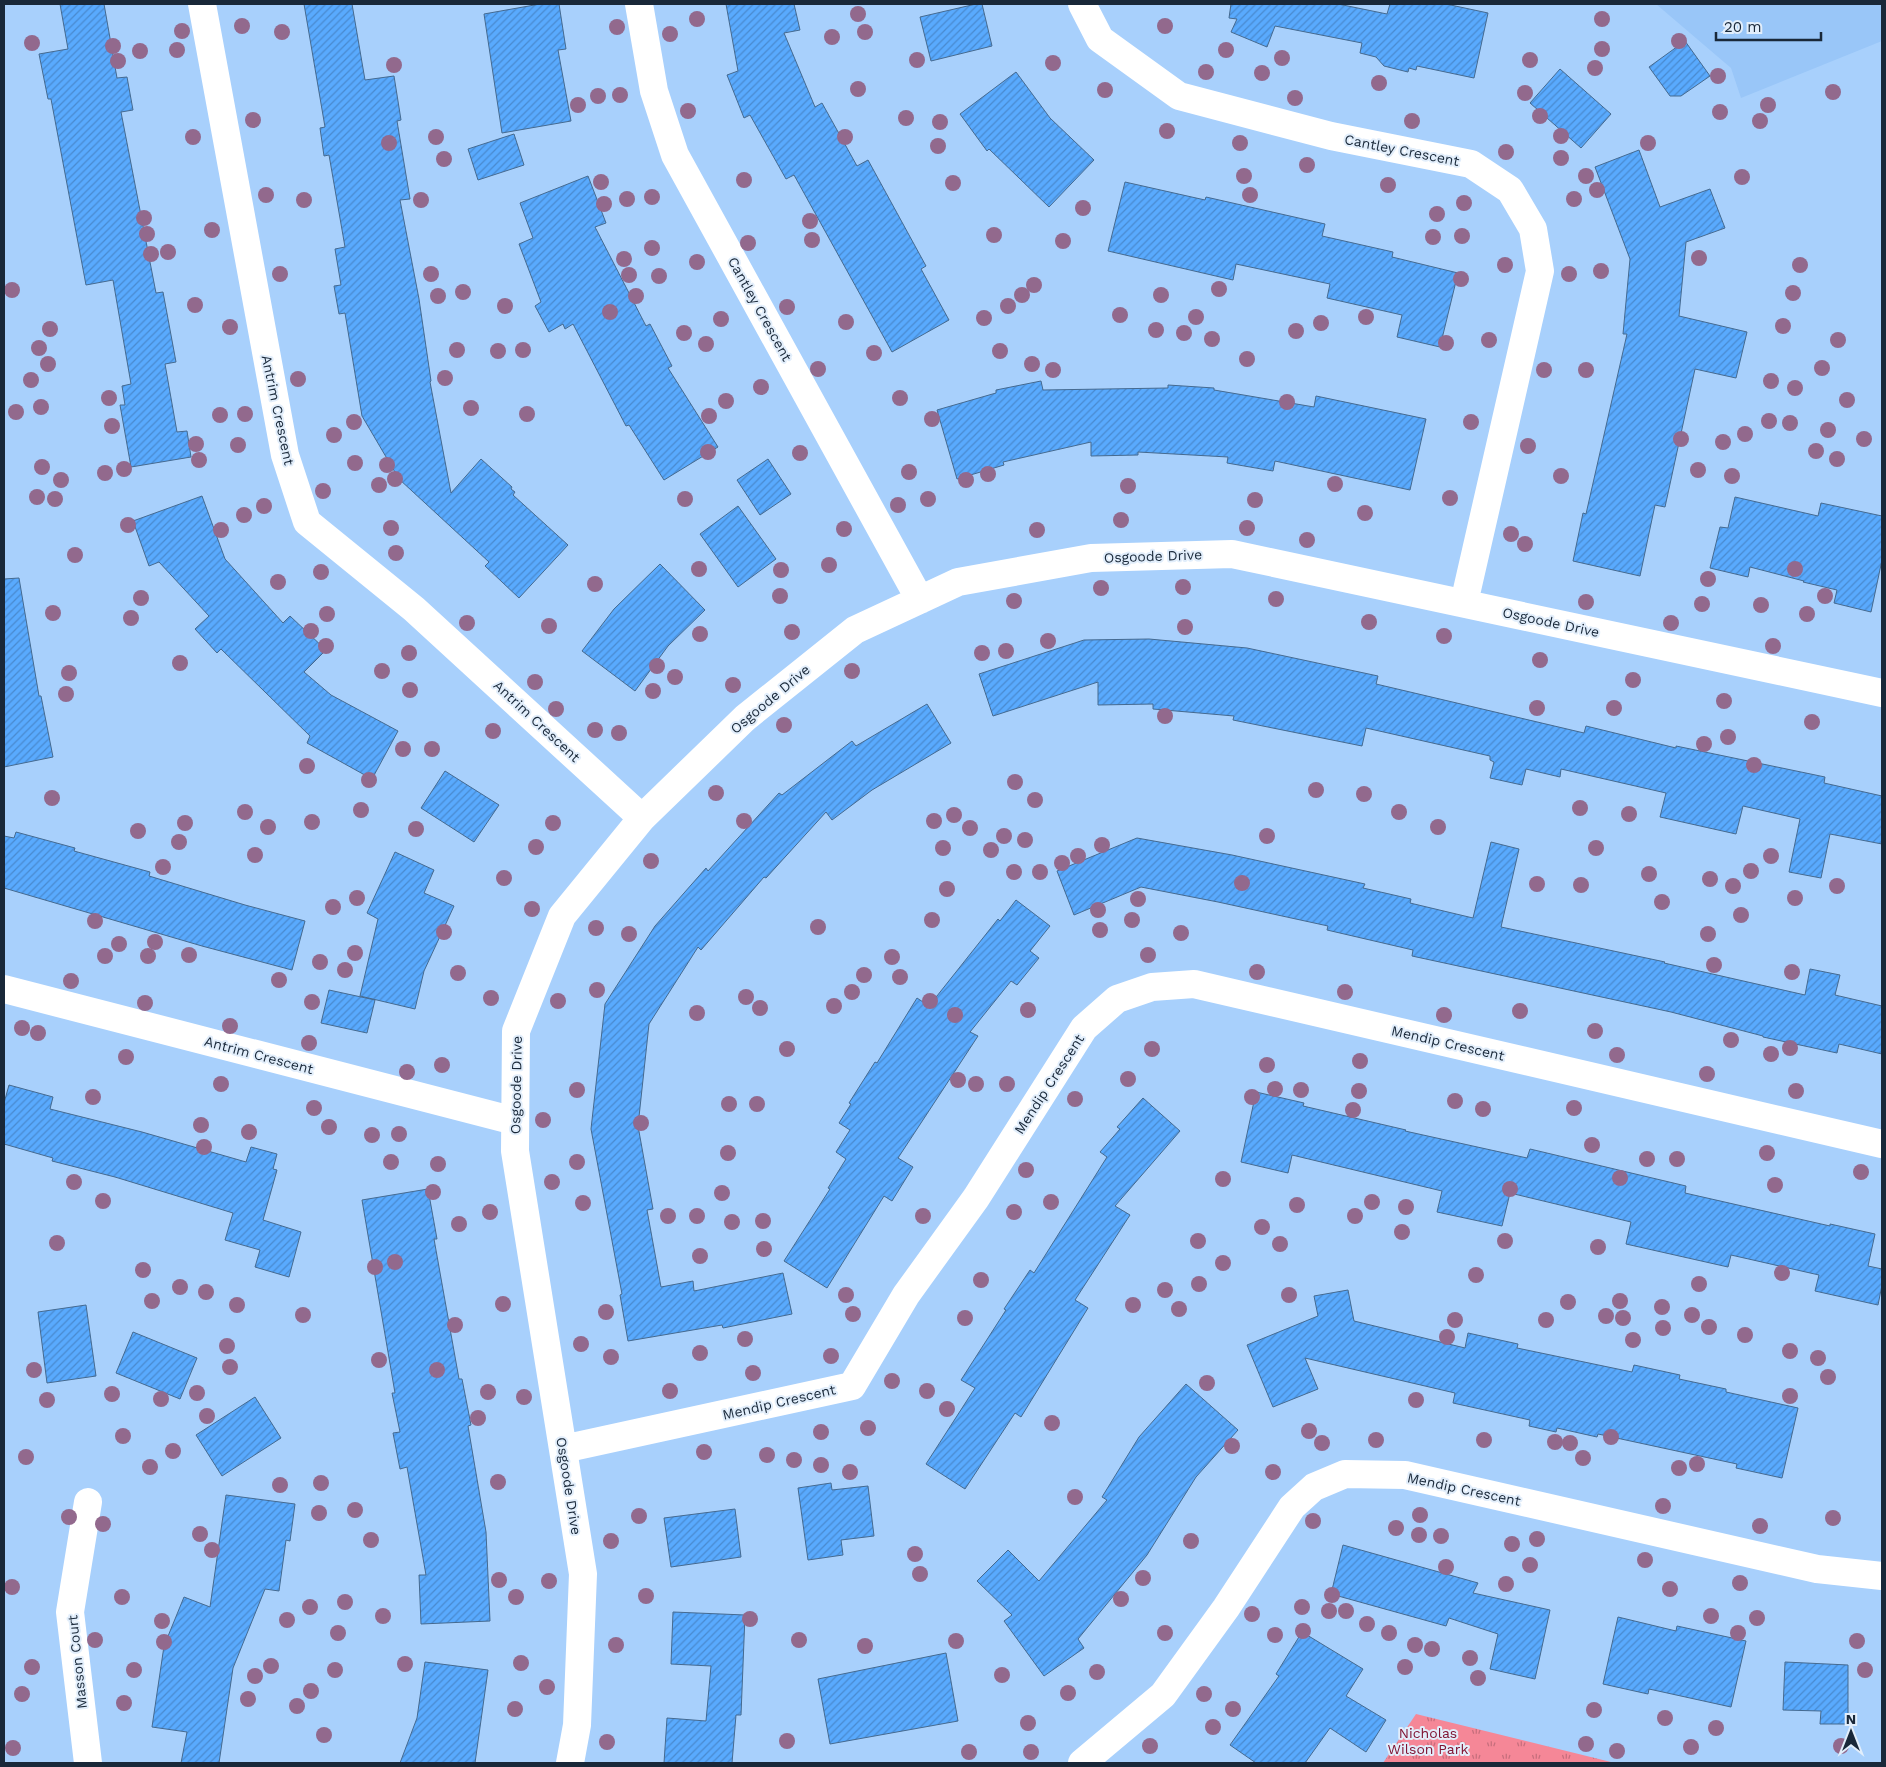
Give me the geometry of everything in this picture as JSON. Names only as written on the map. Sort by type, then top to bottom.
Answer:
[{"type":"street","name":"Antrim Crescent","points":[[202,4],[285,454],[307,522],[414,609],[642,818]]},
{"type":"street","name":"Cantley Crescent","points":[[639,4],[654,91],[675,154],[920,600]]},
{"type":"street","name":"Cantley Crescent","points":[[1082,4],[1100,38],[1179,96],[1331,136],[1471,164],[1510,190],[1534,229],[1540,271],[1464,603]]},
{"type":"street","name":"Osgoode Drive","points":[[570,1763],[577,1726],[583,1574],[514,1151],[516,1030],[562,916],[642,818],[745,718],[856,630],[958,582],[1090,558],[1232,554],[1882,693]]},
{"type":"street","name":"Mendip Crescent","points":[[563,1450],[852,1386],[906,1295],[976,1198],[1084,1028],[1117,1000],[1152,987],[1194,984],[1882,1144]]},
{"type":"street","name":"Antrim Crescent","points":[[4,989],[515,1121]]},
{"type":"street","name":"Mendip Crescent","points":[[1082,1763],[1163,1695],[1226,1608],[1292,1508],[1314,1487],[1345,1474],[1405,1475],[1817,1569],[1882,1576]]},
{"type":"street","name":"Masson Court","points":[[88,1502],[70,1612],[88,1763]]},
{"type":"shaded area","points":[[1656,4],[1882,4],[1882,41],[1741,98],[1731,68]]},
{"type":"green space","name":"Nicholas Wilson Park","points":[[1416,1714],[1615,1763],[1383,1763]]},
{"type":"building","points":[[60,4],[104,4],[117,78],[127,77],[133,110],[121,112],[156,293],[163,292],[176,362],[165,364],[177,432],[187,431],[191,457],[131,467],[120,405],[125,405],[122,386],[131,384],[113,280],[86,285],[51,99],[48,99],[39,54],[68,49]]},
{"type":"building","points":[[304,4],[352,4],[365,80],[394,76],[401,120],[397,121],[410,199],[400,200],[419,299],[430,382],[451,493],[481,459],[512,487],[511,489],[515,492],[513,495],[568,545],[519,598],[485,566],[489,562],[399,479],[362,416],[345,313],[339,314],[334,286],[341,285],[335,249],[345,247],[329,155],[324,156],[320,128],[325,127]]},
{"type":"building","points":[[540,4],[559,4],[566,49],[558,50],[571,121],[502,133],[484,14]]},
{"type":"building","points":[[726,4],[794,4],[800,30],[784,33],[815,107],[822,103],[857,166],[868,160],[926,266],[921,269],[949,320],[892,352],[794,175],[786,179],[750,115],[744,118],[727,75],[738,71]]},
{"type":"building","points":[[982,4],[992,46],[931,61],[920,17]]},
{"type":"building","points":[[1231,4],[1338,4],[1387,14],[1390,4],[1446,4],[1488,13],[1474,78],[1417,66],[1416,70],[1409,68],[1408,72],[1384,66],[1376,57],[1360,53],[1362,43],[1275,26],[1267,47],[1231,32],[1237,19],[1229,18]]},
{"type":"building","points":[[1685,41],[1710,76],[1681,96],[1670,96],[1649,67]]},
{"type":"building","points":[[1560,69],[1611,114],[1581,148],[1530,103]]},
{"type":"building","points":[[1016,72],[1050,118],[1094,160],[1049,207],[989,149],[987,151],[960,114]]},
{"type":"building","points":[[514,134],[524,165],[478,180],[468,149]]},
{"type":"building","points":[[1639,150],[1660,207],[1710,189],[1725,228],[1686,242],[1679,316],[1747,332],[1736,378],[1695,369],[1665,507],[1655,505],[1640,576],[1573,561],[1583,513],[1586,514],[1627,334],[1623,334],[1630,259],[1595,167]]},
{"type":"building","points":[[588,176],[606,223],[595,227],[646,326],[650,324],[672,366],[668,368],[718,447],[664,480],[629,425],[626,426],[573,324],[565,329],[563,324],[549,332],[535,306],[541,302],[519,244],[533,238],[520,203]]},
{"type":"building","points":[[1125,182],[1205,200],[1206,197],[1325,224],[1322,236],[1393,252],[1392,257],[1458,273],[1440,347],[1397,337],[1402,315],[1327,298],[1330,284],[1236,264],[1233,280],[1108,251]]},
{"type":"building","points":[[1041,381],[1043,390],[1168,388],[1168,385],[1214,388],[1214,390],[1314,407],[1316,396],[1426,419],[1410,490],[1275,461],[1273,471],[1227,463],[1228,457],[1138,452],[1138,455],[1091,456],[1091,442],[1003,462],[1004,465],[957,479],[937,410],[996,393],[996,390]]},
{"type":"building","points":[[768,459],[791,494],[760,515],[737,480]]},
{"type":"building","points":[[202,496],[225,559],[283,623],[290,616],[326,650],[304,672],[331,695],[398,731],[372,779],[307,743],[310,736],[221,649],[217,653],[195,629],[209,616],[159,562],[149,566],[133,521]]},
{"type":"building","points":[[1735,497],[1818,516],[1821,503],[1882,516],[1882,560],[1871,612],[1834,603],[1837,590],[1750,567],[1748,577],[1710,568],[1720,527],[1728,528]]},
{"type":"building","points":[[738,506],[776,559],[738,587],[700,534]]},
{"type":"building","points":[[660,564],[705,610],[668,646],[635,691],[582,651],[614,609]]},
{"type":"building","points":[[19,578],[39,696],[41,696],[53,757],[4,767],[4,579]]},
{"type":"building","points":[[1149,639],[1247,648],[1378,676],[1376,684],[1584,733],[1586,726],[1676,748],[1676,746],[1825,777],[1824,783],[1882,796],[1882,844],[1830,834],[1821,878],[1789,872],[1800,819],[1743,806],[1736,834],[1660,817],[1666,793],[1561,769],[1560,777],[1526,769],[1522,785],[1490,778],[1494,762],[1490,760],[1490,756],[1366,728],[1362,746],[1233,720],[1234,716],[1153,709],[1153,704],[1098,705],[1098,682],[993,716],[979,674],[1084,640]]},
{"type":"building","points":[[927,704],[951,743],[872,790],[832,820],[826,812],[766,878],[764,877],[701,950],[698,947],[649,1024],[638,1126],[653,1209],[647,1210],[661,1287],[693,1281],[694,1291],[783,1273],[792,1314],[723,1328],[722,1325],[628,1341],[620,1295],[622,1294],[591,1129],[605,1004],[655,926],[706,868],[708,871],[779,793],[782,795],[852,741],[856,746]]},
{"type":"building","points":[[445,771],[499,805],[474,842],[421,808]]},
{"type":"building","points":[[16,832],[75,848],[74,851],[150,872],[149,876],[305,921],[292,970],[202,946],[4,888],[4,836],[14,838]]},
{"type":"building","points":[[1137,838],[1232,855],[1365,884],[1363,888],[1411,899],[1410,903],[1473,918],[1491,842],[1519,849],[1501,927],[1665,962],[1805,995],[1810,969],[1840,975],[1835,995],[1882,1006],[1882,1054],[1839,1044],[1837,1053],[1763,1037],[1671,1012],[1412,956],[1413,950],[1327,930],[1328,926],[1141,887],[1074,915],[1057,871]]},
{"type":"building","points":[[395,852],[434,870],[424,893],[454,906],[424,971],[415,1009],[360,996],[378,919],[367,913]]},
{"type":"building","points":[[1016,900],[1050,926],[1030,951],[1039,958],[1017,985],[1011,981],[970,1032],[978,1036],[898,1158],[913,1167],[892,1201],[884,1196],[827,1288],[784,1261],[830,1189],[828,1188],[846,1159],[836,1152],[850,1130],[839,1123],[851,1104],[849,1103],[875,1062],[877,1063],[917,998],[929,1006],[998,919],[1000,921]]},
{"type":"building","points":[[329,990],[375,1000],[367,1033],[321,1023]]},
{"type":"building","points":[[9,1085],[53,1097],[50,1109],[142,1132],[246,1162],[251,1147],[277,1154],[273,1169],[277,1170],[263,1220],[301,1232],[289,1277],[255,1267],[260,1250],[225,1240],[233,1213],[115,1177],[52,1161],[53,1158],[4,1144],[4,1103]]},
{"type":"building","points":[[1256,1092],[1304,1103],[1303,1106],[1405,1131],[1527,1158],[1530,1149],[1686,1186],[1685,1193],[1830,1226],[1830,1224],[1875,1234],[1868,1266],[1882,1269],[1882,1285],[1878,1305],[1815,1291],[1819,1275],[1731,1255],[1728,1267],[1626,1244],[1631,1222],[1510,1193],[1502,1226],[1437,1212],[1442,1191],[1292,1155],[1288,1173],[1241,1162]]},
{"type":"building","points":[[1143,1098],[1180,1131],[1115,1206],[1130,1215],[1075,1300],[1088,1308],[1021,1417],[1015,1413],[965,1489],[926,1464],[975,1388],[961,1380],[1006,1310],[1004,1309],[1030,1270],[1034,1273],[1107,1157],[1100,1152],[1120,1129],[1117,1127]]},
{"type":"building","points":[[428,1189],[437,1239],[434,1239],[459,1379],[462,1379],[471,1425],[468,1426],[486,1532],[490,1621],[421,1624],[419,1575],[426,1575],[407,1467],[400,1469],[393,1433],[400,1432],[392,1393],[395,1393],[362,1200]]},
{"type":"building","points":[[1348,1290],[1354,1321],[1465,1348],[1468,1333],[1518,1344],[1517,1348],[1632,1372],[1634,1365],[1680,1375],[1679,1379],[1726,1389],[1726,1392],[1798,1408],[1782,1478],[1736,1468],[1737,1464],[1598,1434],[1597,1437],[1557,1428],[1556,1432],[1529,1426],[1530,1420],[1453,1403],[1455,1393],[1305,1358],[1318,1389],[1273,1407],[1247,1345],[1318,1316],[1314,1296]]},
{"type":"building","points":[[86,1305],[96,1376],[47,1383],[38,1312]]},
{"type":"building","points":[[133,1332],[197,1358],[180,1399],[116,1373]]},
{"type":"building","points":[[1186,1384],[1238,1430],[1196,1477],[1147,1555],[1078,1639],[1084,1648],[1044,1676],[1004,1621],[1012,1615],[977,1581],[1008,1550],[1039,1581],[1107,1500],[1102,1497],[1139,1437]]},
{"type":"building","points":[[255,1397],[281,1438],[222,1476],[196,1435]]},
{"type":"building","points":[[831,1483],[832,1490],[868,1486],[874,1536],[841,1540],[843,1555],[808,1560],[798,1488]]},
{"type":"building","points":[[226,1495],[295,1504],[290,1541],[286,1540],[279,1591],[265,1589],[233,1668],[219,1763],[181,1763],[187,1732],[152,1727],[164,1646],[184,1597],[210,1607]]},
{"type":"building","points":[[735,1509],[741,1557],[671,1567],[664,1518]]},
{"type":"building","points":[[1343,1545],[1478,1583],[1473,1593],[1550,1610],[1535,1679],[1490,1669],[1498,1634],[1449,1618],[1446,1626],[1331,1594]]},
{"type":"building","points":[[673,1612],[745,1615],[741,1715],[736,1715],[732,1763],[664,1763],[667,1718],[706,1721],[711,1666],[671,1664]]},
{"type":"building","points":[[1618,1617],[1676,1631],[1677,1626],[1746,1641],[1731,1707],[1649,1689],[1648,1694],[1603,1684]]},
{"type":"building","points":[[1302,1632],[1363,1669],[1346,1696],[1386,1720],[1366,1752],[1330,1728],[1305,1763],[1256,1763],[1230,1745],[1279,1676],[1276,1674]]},
{"type":"building","points":[[946,1653],[958,1721],[830,1744],[818,1679]]},
{"type":"building","points":[[425,1662],[488,1670],[475,1763],[400,1763],[417,1718]]},
{"type":"building","points":[[1785,1662],[1848,1665],[1848,1724],[1820,1724],[1821,1711],[1783,1710]]}]
